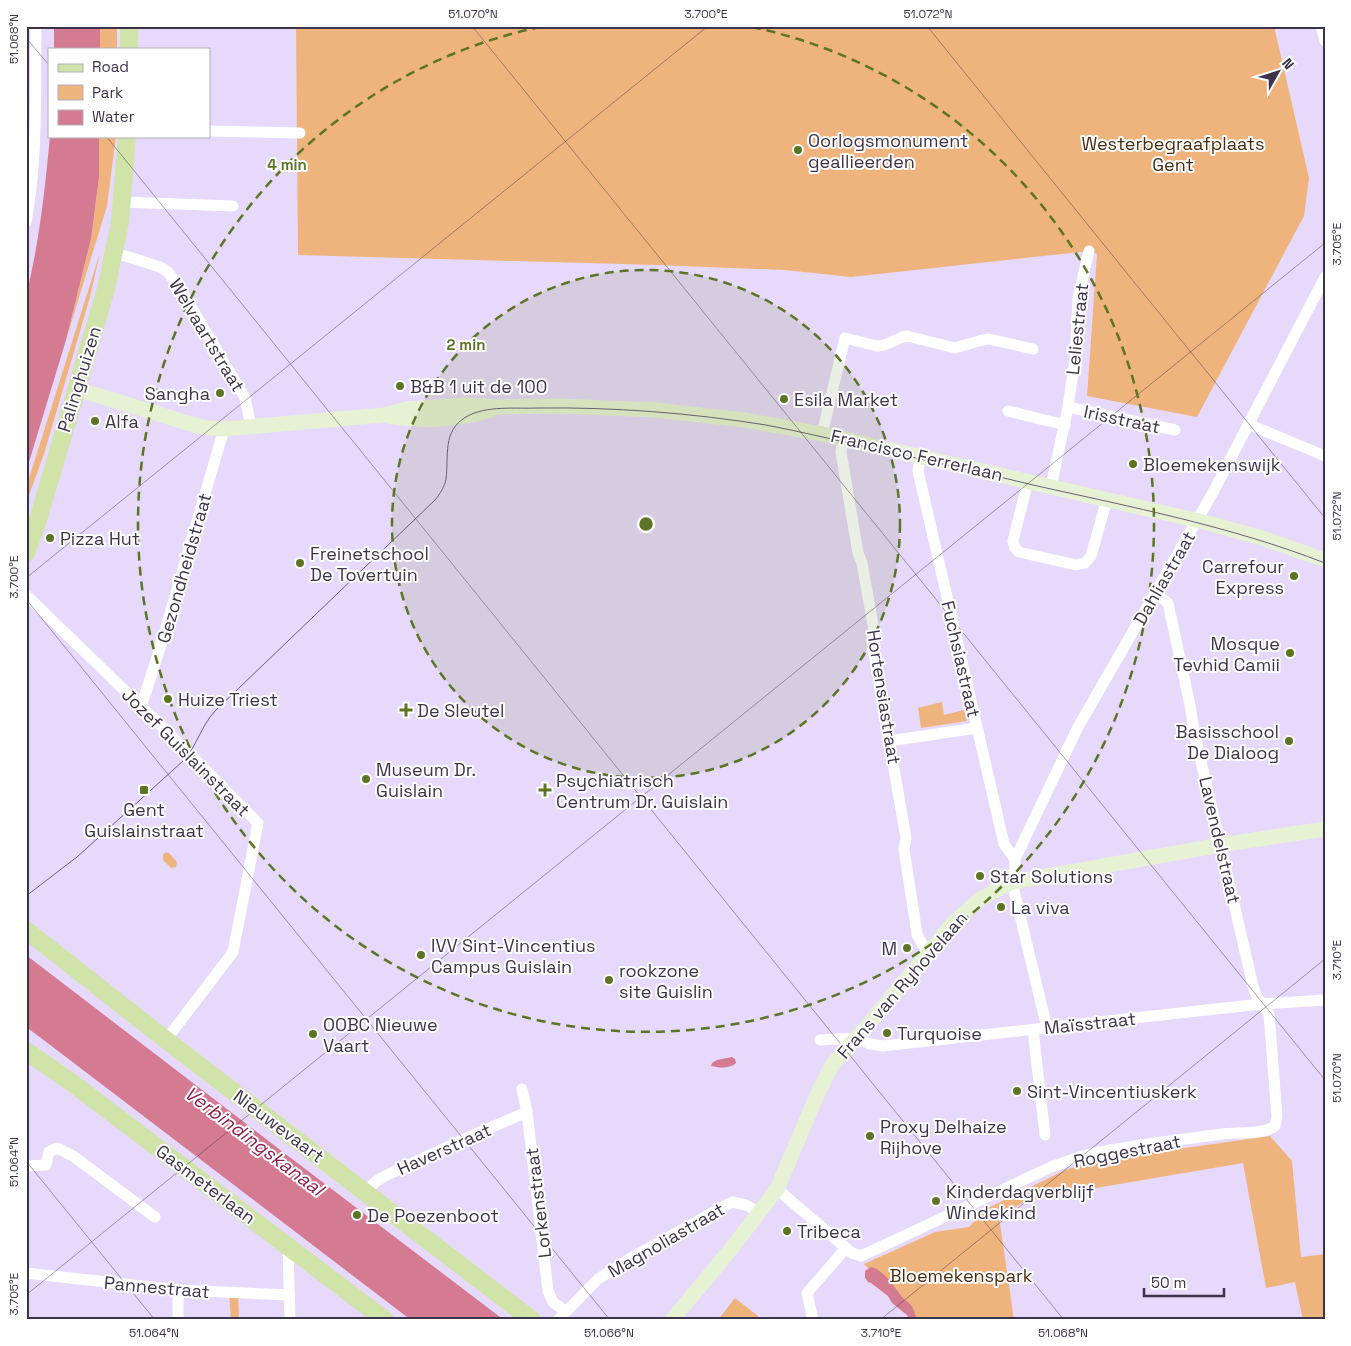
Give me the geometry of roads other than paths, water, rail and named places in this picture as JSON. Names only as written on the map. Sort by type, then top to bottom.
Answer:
[{"type":"main road","points":[[129,26],[129,48]]},
{"type":"main road","name":"Palinghuizen","points":[[26,553],[31,524],[77,388],[106,289],[114,255],[122,202],[127,138]]},
{"type":"main road","name":"Nieuwevaart","points":[[26,930],[166,1040],[532,1320]]},
{"type":"main road","name":"Gasmeterlaan","points":[[26,1051],[71,1082],[288,1246],[364,1311],[385,1320]]},
{"type":"street","points":[[26,222],[33,178],[36,26]]},
{"type":"street","points":[[1321,26],[1325,41]]},
{"type":"street","points":[[210,131],[300,133]]},
{"type":"street","points":[[122,202],[233,206]]},
{"type":"street","name":"Leliestraat","points":[[1051,486],[1068,408],[1075,359],[1078,298],[1089,251]]},
{"type":"street","name":"Welvaartstraat","points":[[114,255],[126,256],[168,272],[181,290],[245,398],[251,426]]},
{"type":"street","name":"Dahliastraat","points":[[1012,882],[1016,866],[1015,859],[1078,727],[1197,520],[1325,277]]},
{"type":"street","points":[[822,434],[846,338],[881,346],[900,337],[907,336],[956,348],[989,339],[1033,349]]},
{"type":"street","name":"Francisco Ferrerlaan","points":[[77,388],[201,427],[224,429],[384,415],[406,409],[465,405],[656,410],[744,420],[822,434],[1197,520],[1262,538],[1325,560]]},
{"type":"street","name":"Irisstraat","points":[[1068,408],[1175,430]]},
{"type":"street","points":[[1008,411],[1065,425]]},
{"type":"street","points":[[1248,424],[1325,456]]},
{"type":"street","name":"Gezondheidstraat","points":[[141,707],[224,429]]},
{"type":"street","name":"Hortensiastraat","points":[[843,439],[841,452],[858,553],[862,562],[874,630],[872,642],[906,838],[904,850],[917,934],[922,944],[930,952]]},
{"type":"street","name":"Fuchsiastraat","points":[[920,456],[918,471],[1004,844],[1015,859]]},
{"type":"street","points":[[1028,481],[1013,541],[1014,548],[1019,552],[1076,565],[1085,563],[1091,556],[1107,499]]},
{"type":"street","name":"Lavendelstraat","points":[[1155,593],[1168,603],[1194,731],[1253,986],[1261,1004]]},
{"type":"street","name":"Jozef Guislainstraat","points":[[26,596],[258,823],[233,952],[166,1040]]},
{"type":"street","points":[[889,741],[977,728]]},
{"type":"street","name":"Frans van Ryhovelaan","points":[[672,1320],[777,1189],[832,1065],[968,908],[980,899],[1012,882],[1221,845],[1325,829]]},
{"type":"street","points":[[1012,882],[1047,1028]]},
{"type":"street","name":"Maïsstraat","points":[[857,1038],[870,1044],[883,1046],[1261,1004],[1325,1000]]},
{"type":"street","name":"Roggestraat","points":[[777,1189],[852,1253],[861,1256],[1051,1167],[1094,1153],[1225,1134],[1267,1131],[1275,1126],[1277,1117],[1271,1026],[1269,1014],[1261,1004]]},
{"type":"street","points":[[1033,1030],[1045,1135]]},
{"type":"street","points":[[820,1040],[857,1038]]},
{"type":"street","name":"Lorkenstraat","points":[[522,1089],[528,1112],[548,1291],[561,1315]]},
{"type":"street","name":"Haverstraat","points":[[366,1193],[375,1182],[385,1176],[528,1112]]},
{"type":"street","points":[[26,1166],[46,1165],[49,1152],[57,1148],[73,1156],[155,1217]]},
{"type":"street","name":"Magnoliastraat","points":[[561,1315],[575,1304],[598,1279],[636,1254],[732,1202],[746,1205],[760,1212]]},
{"type":"street","points":[[288,1246],[290,1320]]},
{"type":"street","points":[[813,1320],[807,1293],[846,1248]]},
{"type":"street","name":"Pannestraat","points":[[26,1273],[178,1290],[289,1295]]},
{"type":"street","points":[[178,1290],[178,1320]]},
{"type":"water","points":[[54,26],[100,26],[100,48],[54,48]]},
{"type":"water","points":[[50,138],[99,138],[99,177],[91,239],[66,340],[26,472],[26,296],[35,257]]},
{"type":"water","name":"Verbindingskanaal","points":[[26,955],[504,1320],[411,1320],[26,1027]]},
{"type":"water","points":[[732,1057],[736,1063],[730,1066],[721,1068],[711,1066],[717,1060]]},
{"type":"water","points":[[871,1267],[880,1271],[911,1305],[917,1320],[909,1320],[907,1315],[892,1303],[888,1296],[868,1282],[865,1278],[865,1271]]},
{"type":"tram line","points":[[26,896],[77,857],[183,761],[215,711],[435,500],[445,482],[448,445],[453,429],[458,423],[474,413],[492,409],[511,408],[624,410],[681,414],[766,425],[1180,518],[1253,538],[1325,563]]},
{"type":"place","name":"Oorlogsmonument geallieerden","points":[[798,150]]},
{"type":"place","name":"B&B 1 uit de 100","points":[[400,386]]},
{"type":"place","name":"Sangha","points":[[220,393]]},
{"type":"place","name":"Esila Market","points":[[784,399]]},
{"type":"place","name":"Alfa","points":[[95,421]]},
{"type":"place","name":"Bloemekenswijk","points":[[1133,464]]},
{"type":"place","name":"Pizza Hut","points":[[50,538]]},
{"type":"place","name":"Freinetschool De Tovertuin","points":[[300,563]]},
{"type":"place","name":"Carrefour Express","points":[[1294,576]]},
{"type":"place","name":"Mosque Tevhid Camii","points":[[1290,653]]},
{"type":"place","name":"Huize Triest","points":[[168,699]]},
{"type":"place","name":"De Sleutel","points":[[406,710]]},
{"type":"place","name":"Basisschool De Dialoog","points":[[1289,741]]},
{"type":"place","name":"Museum Dr. Guislain","points":[[366,779]]},
{"type":"place","name":"Gent Guislainstraat","points":[[144,790]]},
{"type":"place","name":"Psychiatrisch Centrum Dr. Guislain","points":[[545,790]]},
{"type":"place","name":"Star Solutions","points":[[980,876]]},
{"type":"place","name":"La viva","points":[[1001,907]]},
{"type":"place","name":"M","points":[[907,948]]},
{"type":"place","name":"IVV Sint-Vincentius Campus Guislain","points":[[421,955]]},
{"type":"place","name":"rookzone site Guislin","points":[[609,980]]},
{"type":"place","name":"Turquoise","points":[[887,1033]]},
{"type":"place","name":"OOBC Nieuwe Vaart","points":[[313,1034]]},
{"type":"place","name":"Sint-Vincentiuskerk","points":[[1017,1091]]},
{"type":"place","name":"Proxy Delhaize Rijhove","points":[[870,1136]]},
{"type":"place","name":"Kinderdagverblijf Windekind","points":[[936,1201]]},
{"type":"place","name":"De Poezenboot","points":[[357,1215]]},
{"type":"place","name":"Tribeca","points":[[787,1231]]},
{"type":"park label","name":"Westerbegraafplaats Gent","points":[[1173,153]]},
{"type":"park label","name":"Bloemekenspark","points":[[961,1275]]}]
